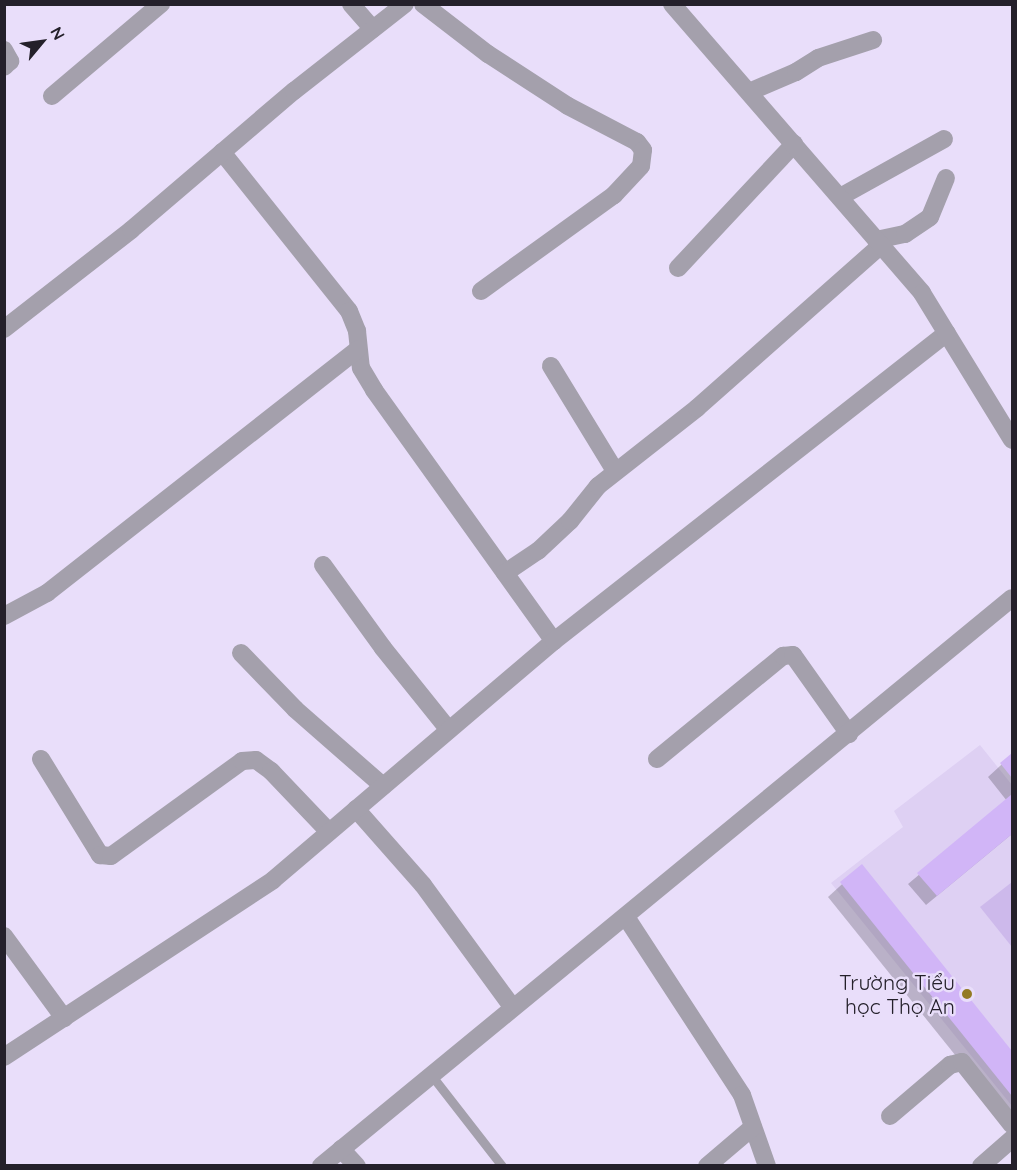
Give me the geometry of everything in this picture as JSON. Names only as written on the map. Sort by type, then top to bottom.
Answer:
[{"type":"street","points":[[52,96],[161,4]]},
{"type":"street","points":[[351,4],[373,29]]},
{"type":"street","points":[[4,329],[405,4]]},
{"type":"street","points":[[423,4],[488,54],[568,106],[637,142],[643,150],[640,166],[614,195],[481,291]]},
{"type":"street","points":[[672,4],[922,293],[1012,440]]},
{"type":"street","points":[[749,92],[796,72],[818,58],[873,40]]},
{"type":"street","points":[[4,50],[10,61],[4,67]]},
{"type":"street","points":[[840,197],[944,139]]},
{"type":"street","points":[[678,268],[794,144]]},
{"type":"street","points":[[222,152],[350,311],[357,331],[361,368],[374,390],[554,640]]},
{"type":"street","points":[[505,573],[538,551],[570,521],[615,471],[697,408],[879,242],[905,234],[930,217],[946,178]]},
{"type":"street","points":[[4,1057],[256,893],[554,640],[947,333]]},
{"type":"street","points":[[4,616],[47,593],[358,349]]},
{"type":"street","points":[[551,366],[615,471]]},
{"type":"street","points":[[323,565],[383,648],[449,730]]},
{"type":"street","points":[[321,1166],[1012,598]]},
{"type":"street","points":[[241,653],[295,709],[383,786]]},
{"type":"street","points":[[657,759],[783,656],[793,655],[849,734]]},
{"type":"street","points":[[41,759],[100,855],[111,856],[242,761],[256,760],[271,771],[329,832]]},
{"type":"street","points":[[356,809],[423,885],[513,1008]]},
{"type":"street","points":[[626,917],[742,1095],[767,1166]]},
{"type":"street","points":[[4,936],[64,1017]]},
{"type":"street","points":[[890,1116],[950,1065],[962,1062],[1012,1125]]},
{"type":"street","points":[[707,1166],[753,1127]]},
{"type":"street","points":[[981,1166],[1012,1139]]},
{"type":"street","points":[[341,1149],[357,1166]]},
{"type":"lane","points":[[432,1076],[502,1166]]},
{"type":"shaded area","name":"Trường Tiểu học Thọ An","points":[[980,745],[1012,785],[1012,1106],[831,883],[903,827],[894,811]]},
{"type":"shaded area","points":[[1012,882],[1012,947],[980,907]]},
{"type":"building","points":[[1012,753],[1012,778],[1000,763]]},
{"type":"building","points":[[1012,794],[1012,834],[937,896],[917,873]]},
{"type":"building","points":[[862,864],[1012,1051],[1012,1096],[840,882]]},
{"type":"place","name":"Trường Tiểu học Thọ An","points":[[967,994]]}]
